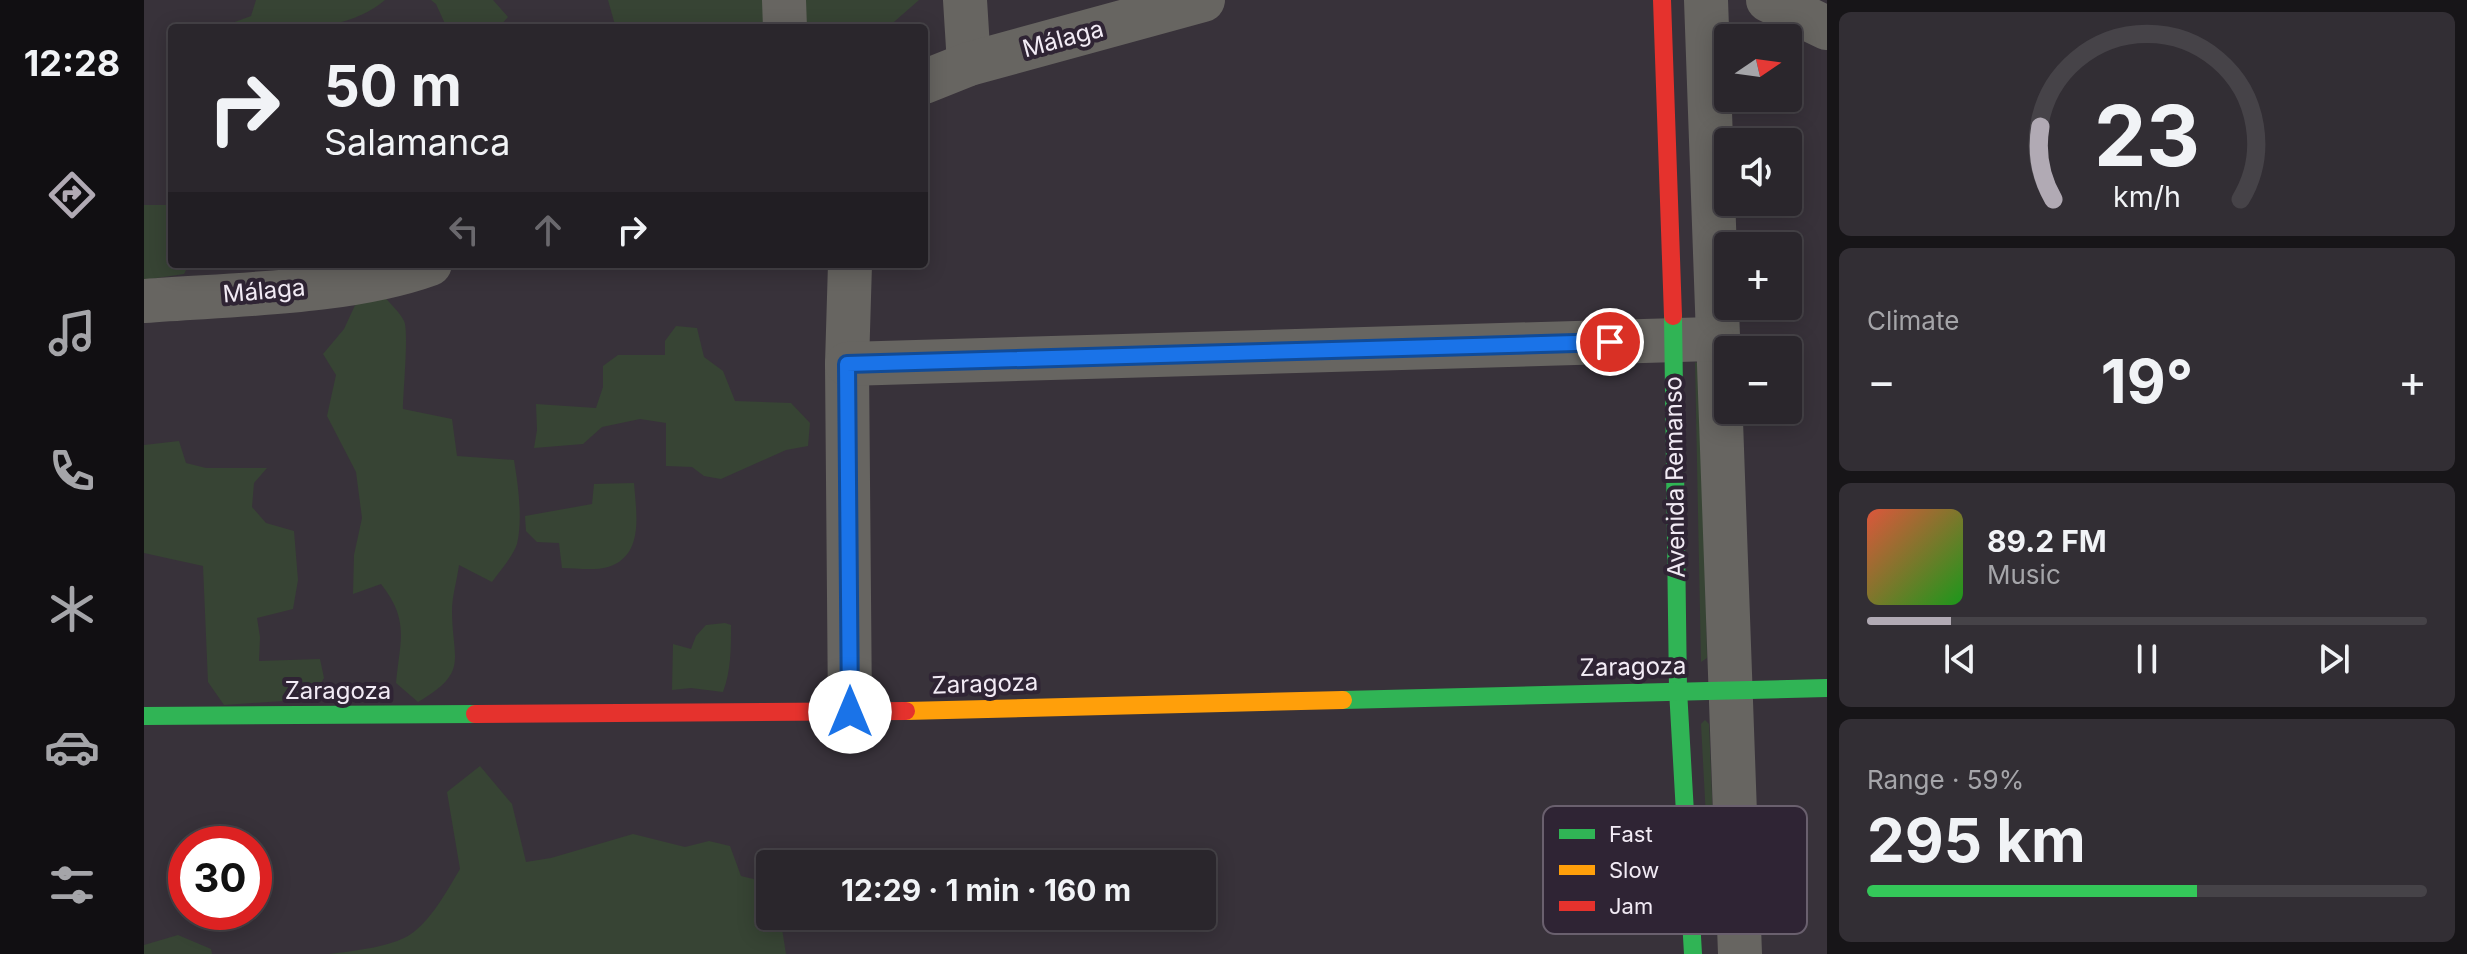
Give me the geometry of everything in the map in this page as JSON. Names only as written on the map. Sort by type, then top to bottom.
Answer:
[{"type":"street","points":[[784,0],[785,24]]},
{"type":"street","points":[[965,0],[969,64]]},
{"type":"street","name":"Málaga","points":[[928,80],[969,64],[1203,0]]},
{"type":"street","name":"Avenida Remanso","points":[[1662,0],[1674,340],[1678,690],[1685,806]]},
{"type":"street","name":"Avenida Remanso","points":[[1706,0],[1718,336]]},
{"type":"street","points":[[1768,0],[1827,28]]},
{"type":"street","name":"Málaga","points":[[144,301],[304,289],[403,274],[419,268]]},
{"type":"street","points":[[850,268],[847,364],[850,712]]},
{"type":"street","points":[[847,364],[1714,338]]},
{"type":"street","name":"Avenida Remanso","points":[[1721,424],[1734,806]]},
{"type":"street","name":"Zaragoza","points":[[144,716],[850,712],[1827,688]]},
{"type":"street","name":"Avenida Remanso","points":[[1692,934],[1693,954]]},
{"type":"street","name":"Avenida Remanso","points":[[1739,934],[1740,954]]},
{"type":"green space","points":[[256,0],[385,0],[367,12],[333,24],[229,24],[251,16]]},
{"type":"green space","points":[[431,0],[493,0],[508,17],[502,24],[445,24]]},
{"type":"green space","points":[[608,0],[784,0],[780,24],[615,24]]},
{"type":"green space","points":[[801,0],[919,0],[892,24],[803,24]]},
{"type":"green space","points":[[144,205],[166,205],[168,268],[187,268],[184,274],[144,280]]},
{"type":"green space","points":[[384,296],[404,321],[403,409],[452,419],[457,456],[514,460],[519,502],[517,544],[492,582],[459,565],[452,605],[455,653],[452,673],[418,702],[396,683],[401,631],[400,620],[390,597],[381,584],[353,594],[354,555],[362,518],[356,472],[327,416],[336,375],[323,354],[344,329],[357,301]]},
{"type":"green space","points":[[676,326],[697,328],[704,357],[723,371],[735,401],[791,403],[810,423],[808,446],[786,450],[721,479],[704,476],[692,467],[666,466],[666,423],[640,419],[602,427],[583,444],[534,448],[536,404],[596,408],[603,387],[603,366],[618,355],[665,355],[665,341]]},
{"type":"green space","points":[[1695,362],[1701,365],[1707,658],[1701,662]]},
{"type":"green space","points":[[179,441],[186,463],[206,468],[267,468],[254,483],[252,507],[266,523],[294,531],[298,580],[293,609],[257,618],[259,661],[320,659],[324,678],[312,699],[224,705],[208,682],[203,566],[144,553],[144,445]]},
{"type":"green space","points":[[634,483],[636,532],[633,543],[620,561],[608,567],[562,568],[559,543],[537,542],[526,531],[525,516],[592,504],[594,484]]},
{"type":"green space","points":[[706,625],[731,625],[731,642],[723,692],[691,688],[672,690],[673,644],[691,649],[696,636]]},
{"type":"green space","points":[[1705,720],[1709,724],[1712,806],[1705,806],[1701,724]]},
{"type":"green space","points":[[480,766],[512,804],[526,862],[551,858],[633,834],[685,847],[709,841],[730,846],[741,876],[756,880],[756,930],[782,930],[786,954],[329,954],[397,941],[415,931],[440,902],[460,869],[447,792]]},
{"type":"green space","points":[[178,935],[211,949],[212,954],[144,954],[144,945]]},
{"type":"traffic: fast","points":[[1673,316],[1678,690],[1685,806]]},
{"type":"traffic: fast","points":[[1343,700],[1827,688]]},
{"type":"traffic: fast","points":[[144,716],[475,714]]},
{"type":"traffic: fast","points":[[1692,934],[1693,954]]},
{"type":"traffic: slow","points":[[906,711],[1343,700]]},
{"type":"traffic: jam","points":[[1662,0],[1673,316]]},
{"type":"traffic: jam","points":[[475,714],[906,711]]},
{"type":"route","points":[[850,712],[847,364],[1610,342]]}]
